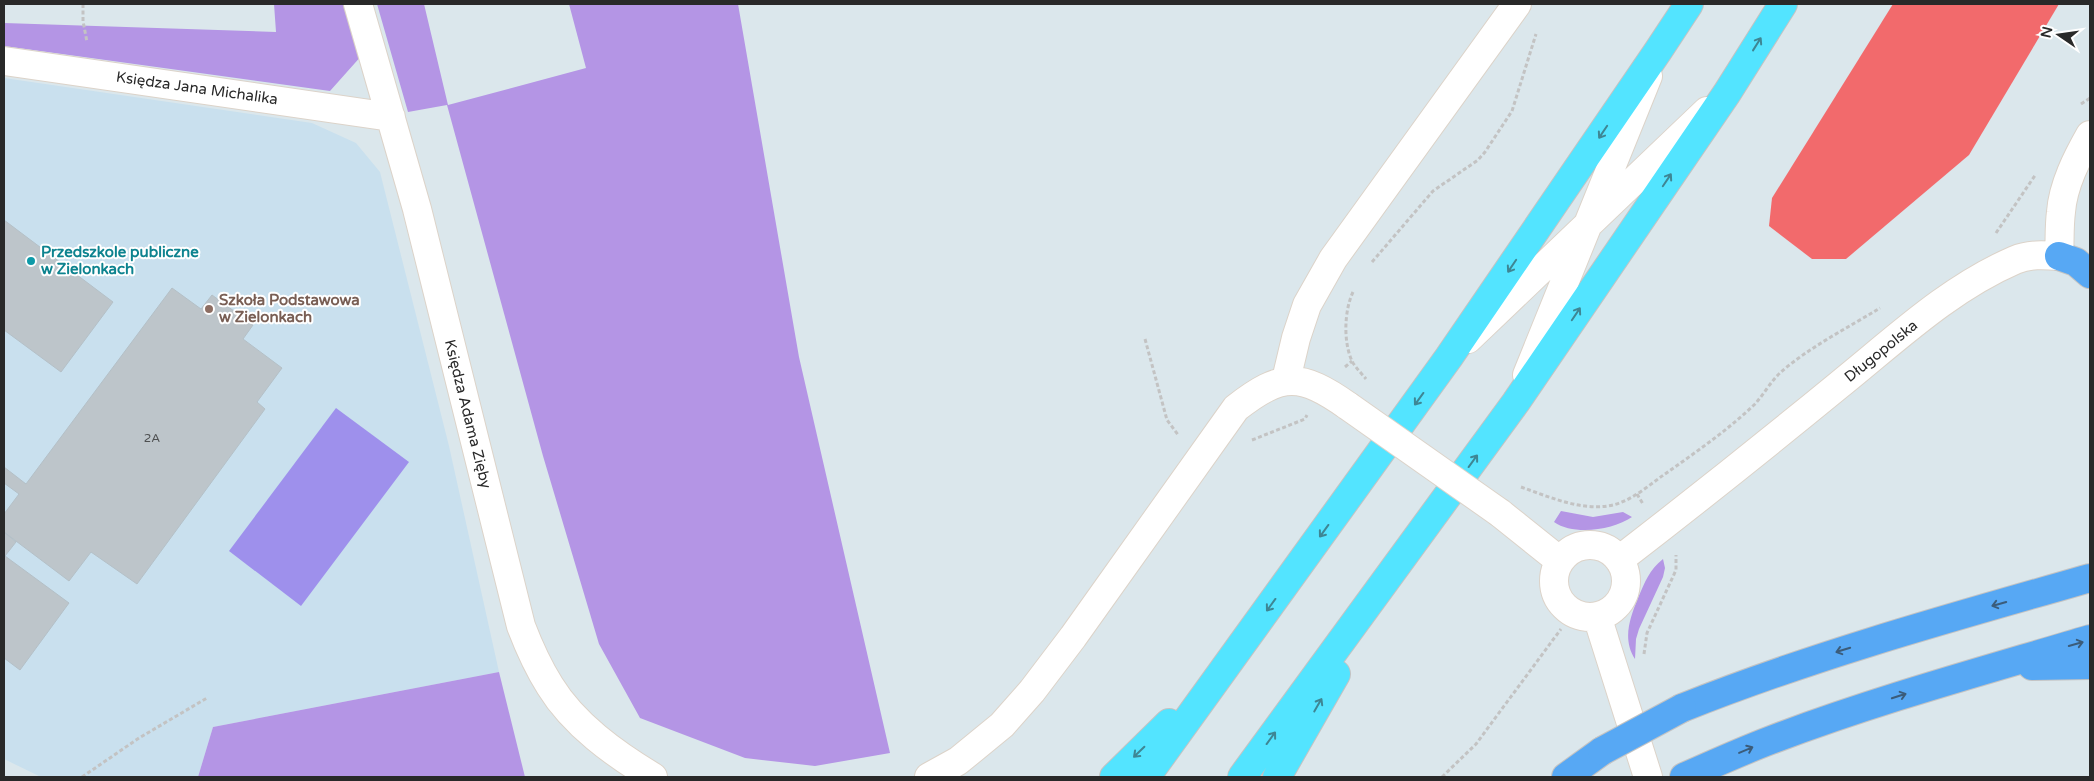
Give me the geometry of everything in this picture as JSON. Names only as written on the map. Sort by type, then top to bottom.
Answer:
[{"type":"highway","points":[[1146,777],[1449,357],[1689,4]]},
{"type":"highway","points":[[1242,777],[1516,402],[1727,93],[1783,4]]},
{"type":"highway","points":[[1277,777],[1403,557]]},
{"type":"highway","points":[[1114,777],[1224,670]]},
{"type":"main road","points":[[2059,256],[2076,262],[2090,274]]},
{"type":"main road","points":[[2046,590],[2090,562]]},
{"type":"main road","points":[[1566,777],[1602,751],[1682,708],[1748,682],[1838,651],[2090,578]]},
{"type":"main road","points":[[1693,773],[1770,740],[1826,720],[1901,695],[2090,639]]},
{"type":"main road","points":[[1996,667],[2090,665]]},
{"type":"street","name":"Księdza Adama Zięby","points":[[358,4],[417,209],[521,626],[550,687],[572,714],[601,741],[653,777]]},
{"type":"street","points":[[1286,380],[1296,338],[1307,305],[1333,259],[1517,4]]},
{"type":"street","points":[[1516,402],[1658,52]]},
{"type":"street","name":"Księdza Jana Michalika","points":[[4,61],[390,117]]},
{"type":"street","points":[[1449,357],[1727,93]]},
{"type":"street","points":[[2059,256],[2061,211],[2067,185],[2078,157],[2090,135]]},
{"type":"street","name":"Długopolska","points":[[1619,560],[1761,449],[1945,300],[1989,273],[2016,260],[2036,255],[2059,256]]},
{"type":"street","points":[[928,777],[958,761],[1002,725],[1032,691],[1073,637],[1236,408],[1254,393],[1286,380],[1310,383],[1326,390],[1500,513],[1560,560]]},
{"type":"street","points":[[1601,546],[1611,551],[1619,560],[1625,571],[1626,582],[1623,594],[1617,604],[1608,612],[1597,616],[1577,614],[1560,601],[1554,580],[1560,560],[1568,552],[1578,547],[1601,546]]},
{"type":"street","points":[[1597,616],[1648,777]]},
{"type":"path","points":[[83,4],[83,21],[88,48]]},
{"type":"path","points":[[1366,269],[1433,191],[1478,160],[1485,152],[1512,111],[1536,33]]},
{"type":"path","points":[[2080,105],[2090,98]]},
{"type":"path","points":[[1990,241],[2039,170]]},
{"type":"path","points":[[1354,288],[1345,316],[1346,332],[1352,361],[1366,379]]},
{"type":"path","points":[[1521,488],[1558,500],[1588,506],[1611,505],[1622,502],[1637,494],[1701,449],[1757,401],[1780,372],[1796,360],[1886,305]]},
{"type":"path","points":[[1146,339],[1167,420],[1185,442],[1203,453]]},
{"type":"path","points":[[1256,438],[1305,419],[1311,410]]},
{"type":"path","points":[[1644,662],[1644,645],[1647,633],[1676,570],[1677,556],[1674,549]]},
{"type":"path","points":[[1442,777],[1476,744],[1561,629]]},
{"type":"path","points":[[82,777],[139,738],[207,698]]},
{"type":"shaded area","points":[[274,4],[347,4],[363,54],[330,91],[4,46],[4,23],[276,32]]},
{"type":"shaded area","points":[[377,4],[424,4],[448,105],[586,68],[569,4],[738,4],[799,357],[890,753],[815,766],[745,758],[640,718],[599,644],[543,456],[447,105],[408,112]]},
{"type":"shaded area","points":[[1893,4],[2059,4],[1969,155],[1846,259],[1812,259],[1769,226],[1772,198]]},
{"type":"shaded area","name":"Szkoła Podstawowa w Zielonkach","points":[[4,78],[312,123],[356,143],[380,172],[449,446],[499,672],[213,727],[198,777],[41,777],[4,759]]},
{"type":"shaded area","points":[[336,408],[409,462],[301,606],[229,551]]},
{"type":"shaded area","points":[[1561,511],[1593,517],[1623,512],[1632,517],[1624,522],[1604,528],[1582,530],[1572,529],[1554,522]]},
{"type":"shaded area","points":[[1663,559],[1665,568],[1663,577],[1639,629],[1636,639],[1635,659],[1628,636],[1632,613],[1648,577],[1654,567]]},
{"type":"shaded area","points":[[499,672],[525,777],[198,777],[213,727]]},
{"type":"building","name":"Przedszkole publiczne w Zielonkach","points":[[4,220],[113,302],[61,372],[4,330]]},
{"type":"building","points":[[172,288],[201,309],[212,295],[253,325],[243,339],[282,368],[257,402],[265,409],[137,584],[91,552],[69,581],[4,532],[4,514],[19,494],[4,483],[4,467],[26,484]]},
{"type":"building","points":[[4,532],[16,542],[5,556],[69,603],[20,670],[4,658]]},
{"type":"place","name":"Przedszkole publiczne w Zielonkach","points":[[31,261]]},
{"type":"place","name":"Szkoła Podstawowa w Zielonkach","points":[[209,309]]}]
